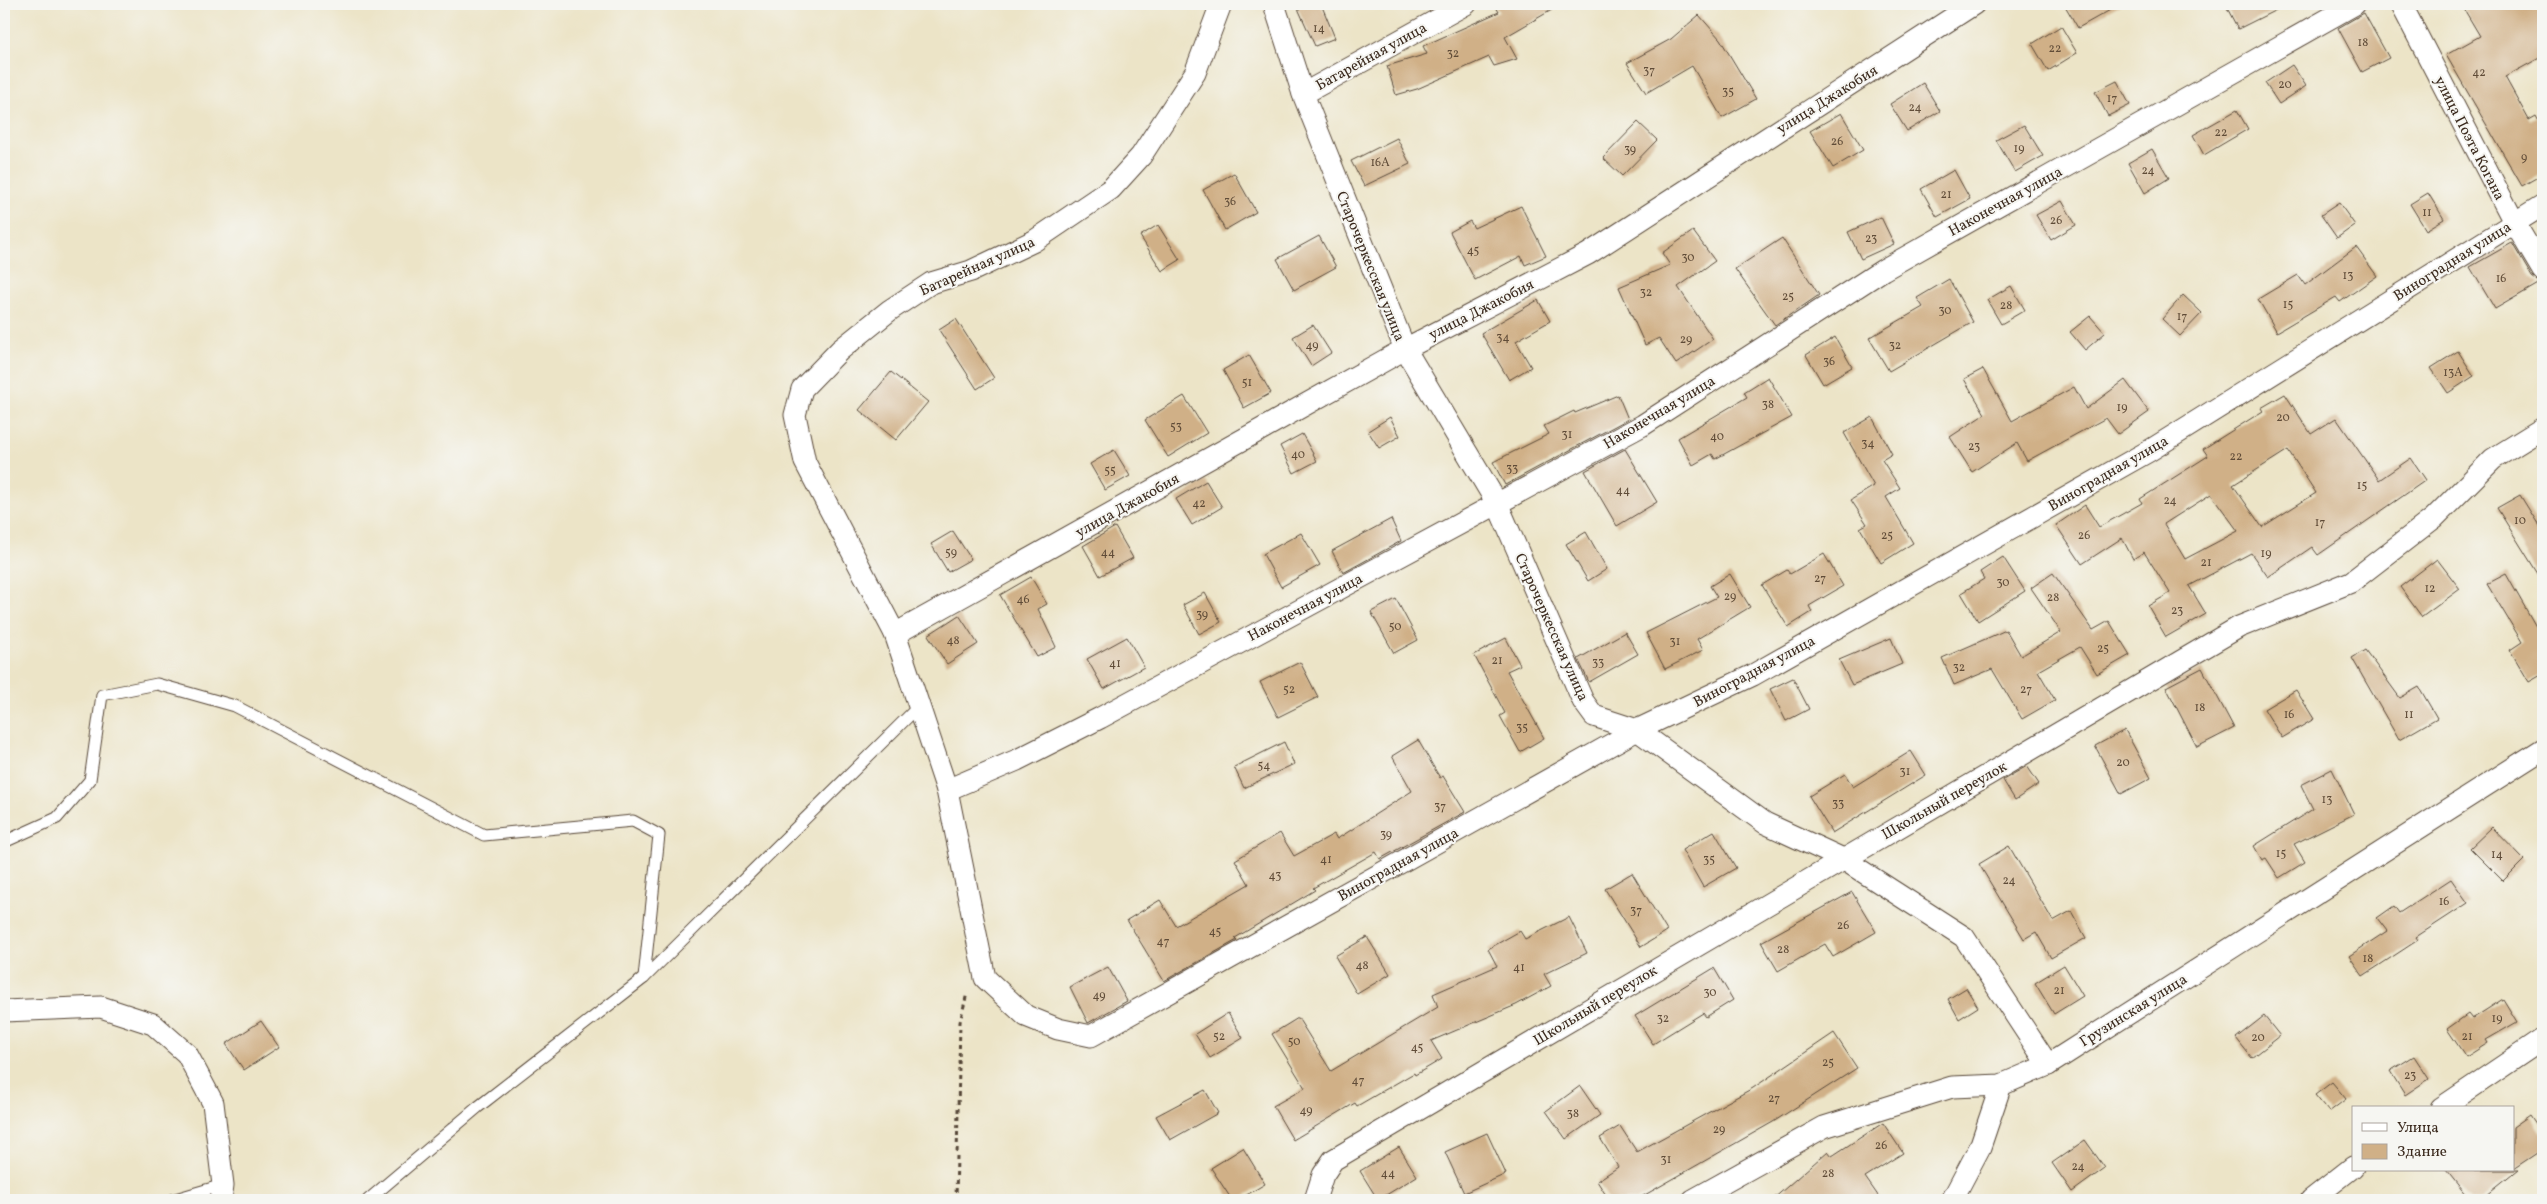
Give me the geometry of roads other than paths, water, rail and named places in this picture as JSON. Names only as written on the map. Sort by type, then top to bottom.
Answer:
[{"type":"street","name":"Батарейная улица","points":[[895,634],[805,462],[795,415],[802,389],[840,350],[890,310],[931,283],[971,271],[1034,242],[1111,189],[1142,156],[1195,73],[1221,4]]},
{"type":"street","name":"Старочеркесская улица","points":[[1274,4],[1303,94],[1405,349],[1498,503],[1583,701],[1594,716],[1637,730],[1765,823],[1844,859],[1964,937],[2048,1065]]},
{"type":"street","name":"Батарейная улица","points":[[1303,94],[1466,4]]},
{"type":"street","name":"улица Джакобия","points":[[895,634],[1405,349],[1588,254],[1974,4]]},
{"type":"street","name":"Наконечная улица","points":[[947,790],[1017,760],[1100,718],[1643,425],[1883,270],[2355,4]]},
{"type":"street","name":"улица Поэта Когана","points":[[2401,4],[2514,222],[2543,271]]},
{"type":"street","name":"Виноградная улица","points":[[895,634],[947,790],[985,978],[1026,1016],[1058,1029],[1091,1036],[1637,730],[1753,675],[2149,450],[2543,205]]},
{"type":"street","name":"Школьный переулок","points":[[1315,1200],[1323,1175],[1332,1160],[2239,627],[2351,582],[2434,518],[2493,459],[2543,428]]},
{"type":"street","name":"Грузинская улица","points":[[1693,1200],[1824,1127],[1952,1087],[2001,1085],[2048,1065],[2543,749]]},
{"type":"street","points":[[4,1012],[101,1007],[153,1024],[187,1054],[213,1103],[222,1193]]},
{"type":"street","points":[[2444,1106],[2543,1039]]},
{"type":"street","points":[[1952,1200],[1980,1147],[2001,1085]]},
{"type":"street","points":[[2311,1200],[2352,1168]]},
{"type":"lane","points":[[4,842],[57,818],[90,780],[102,695],[157,684],[235,706],[484,835],[632,821],[659,835],[644,978]]},
{"type":"lane","points":[[368,1200],[478,1107],[644,978],[919,706]]},
{"type":"lane","points":[[172,1200],[222,1193]]}]
